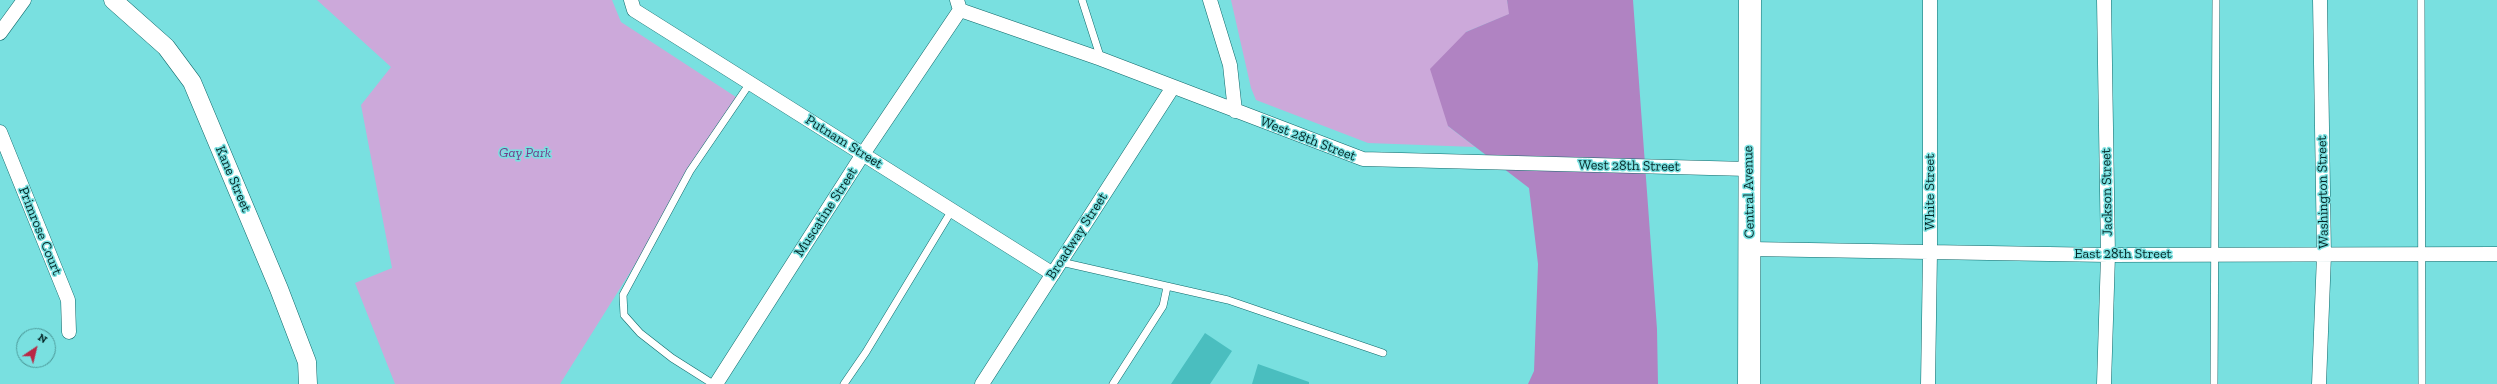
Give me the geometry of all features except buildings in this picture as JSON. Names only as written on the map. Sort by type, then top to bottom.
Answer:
[{"type":"main road","name":"Central Avenue","points":[[1749,384],[1750,249],[1748,169],[1750,0]]},
{"type":"street","points":[[0,34],[24,0]]},
{"type":"street","name":"Kane Street","points":[[113,0],[166,48],[192,82],[279,289],[307,362],[308,384]]},
{"type":"street","points":[[1210,0],[1230,65],[1235,112]]},
{"type":"street","name":"White Street","points":[[1928,384],[1930,253],[1930,0]]},
{"type":"street","name":"Jackson Street","points":[[2104,0],[2108,255],[2104,384]]},
{"type":"street","name":"Washington Street","points":[[2319,384],[2324,255],[2320,0]]},
{"type":"street","name":"Putnam Street","points":[[633,5],[750,83],[1053,274]]},
{"type":"street","name":"West 28th Street","points":[[958,5],[1235,112],[1363,159],[1748,169]]},
{"type":"street","name":"Muscatine Street","points":[[714,384],[958,5]]},
{"type":"street","name":"Broadway Street","points":[[982,384],[1173,87]]},
{"type":"street","name":"Primrose Court","points":[[0,132],[68,300],[69,332]]},
{"type":"street","name":"East 28th Street","points":[[1750,249],[2108,255],[2497,254]]},
{"type":"lane","points":[[1082,0],[1101,59]]},
{"type":"lane","points":[[2214,384],[2216,254],[2216,0]]},
{"type":"lane","points":[[2421,0],[2422,384]]},
{"type":"lane","points":[[714,384],[672,358],[640,333],[624,315],[623,295],[690,171],[750,83]]},
{"type":"lane","points":[[844,384],[866,352],[952,210]]},
{"type":"lane","points":[[1061,262],[1228,300],[1384,353]]},
{"type":"lane","points":[[1113,384],[1162,306],[1168,287]]},
{"type":"green space","name":"Gay Park","points":[[317,0],[612,0],[621,22],[739,99],[560,384],[395,384],[355,283],[392,268],[361,105],[391,67]]},
{"type":"green space","points":[[1231,0],[1507,0],[1510,14],[1466,32],[1448,126],[1475,147],[1368,143],[1256,100],[1251,88]]},
{"type":"shaded area","points":[[1507,0],[1633,0],[1657,329],[1658,384],[1528,384],[1534,371],[1538,264],[1529,188],[1448,126],[1430,69],[1466,32],[1509,14]]}]
